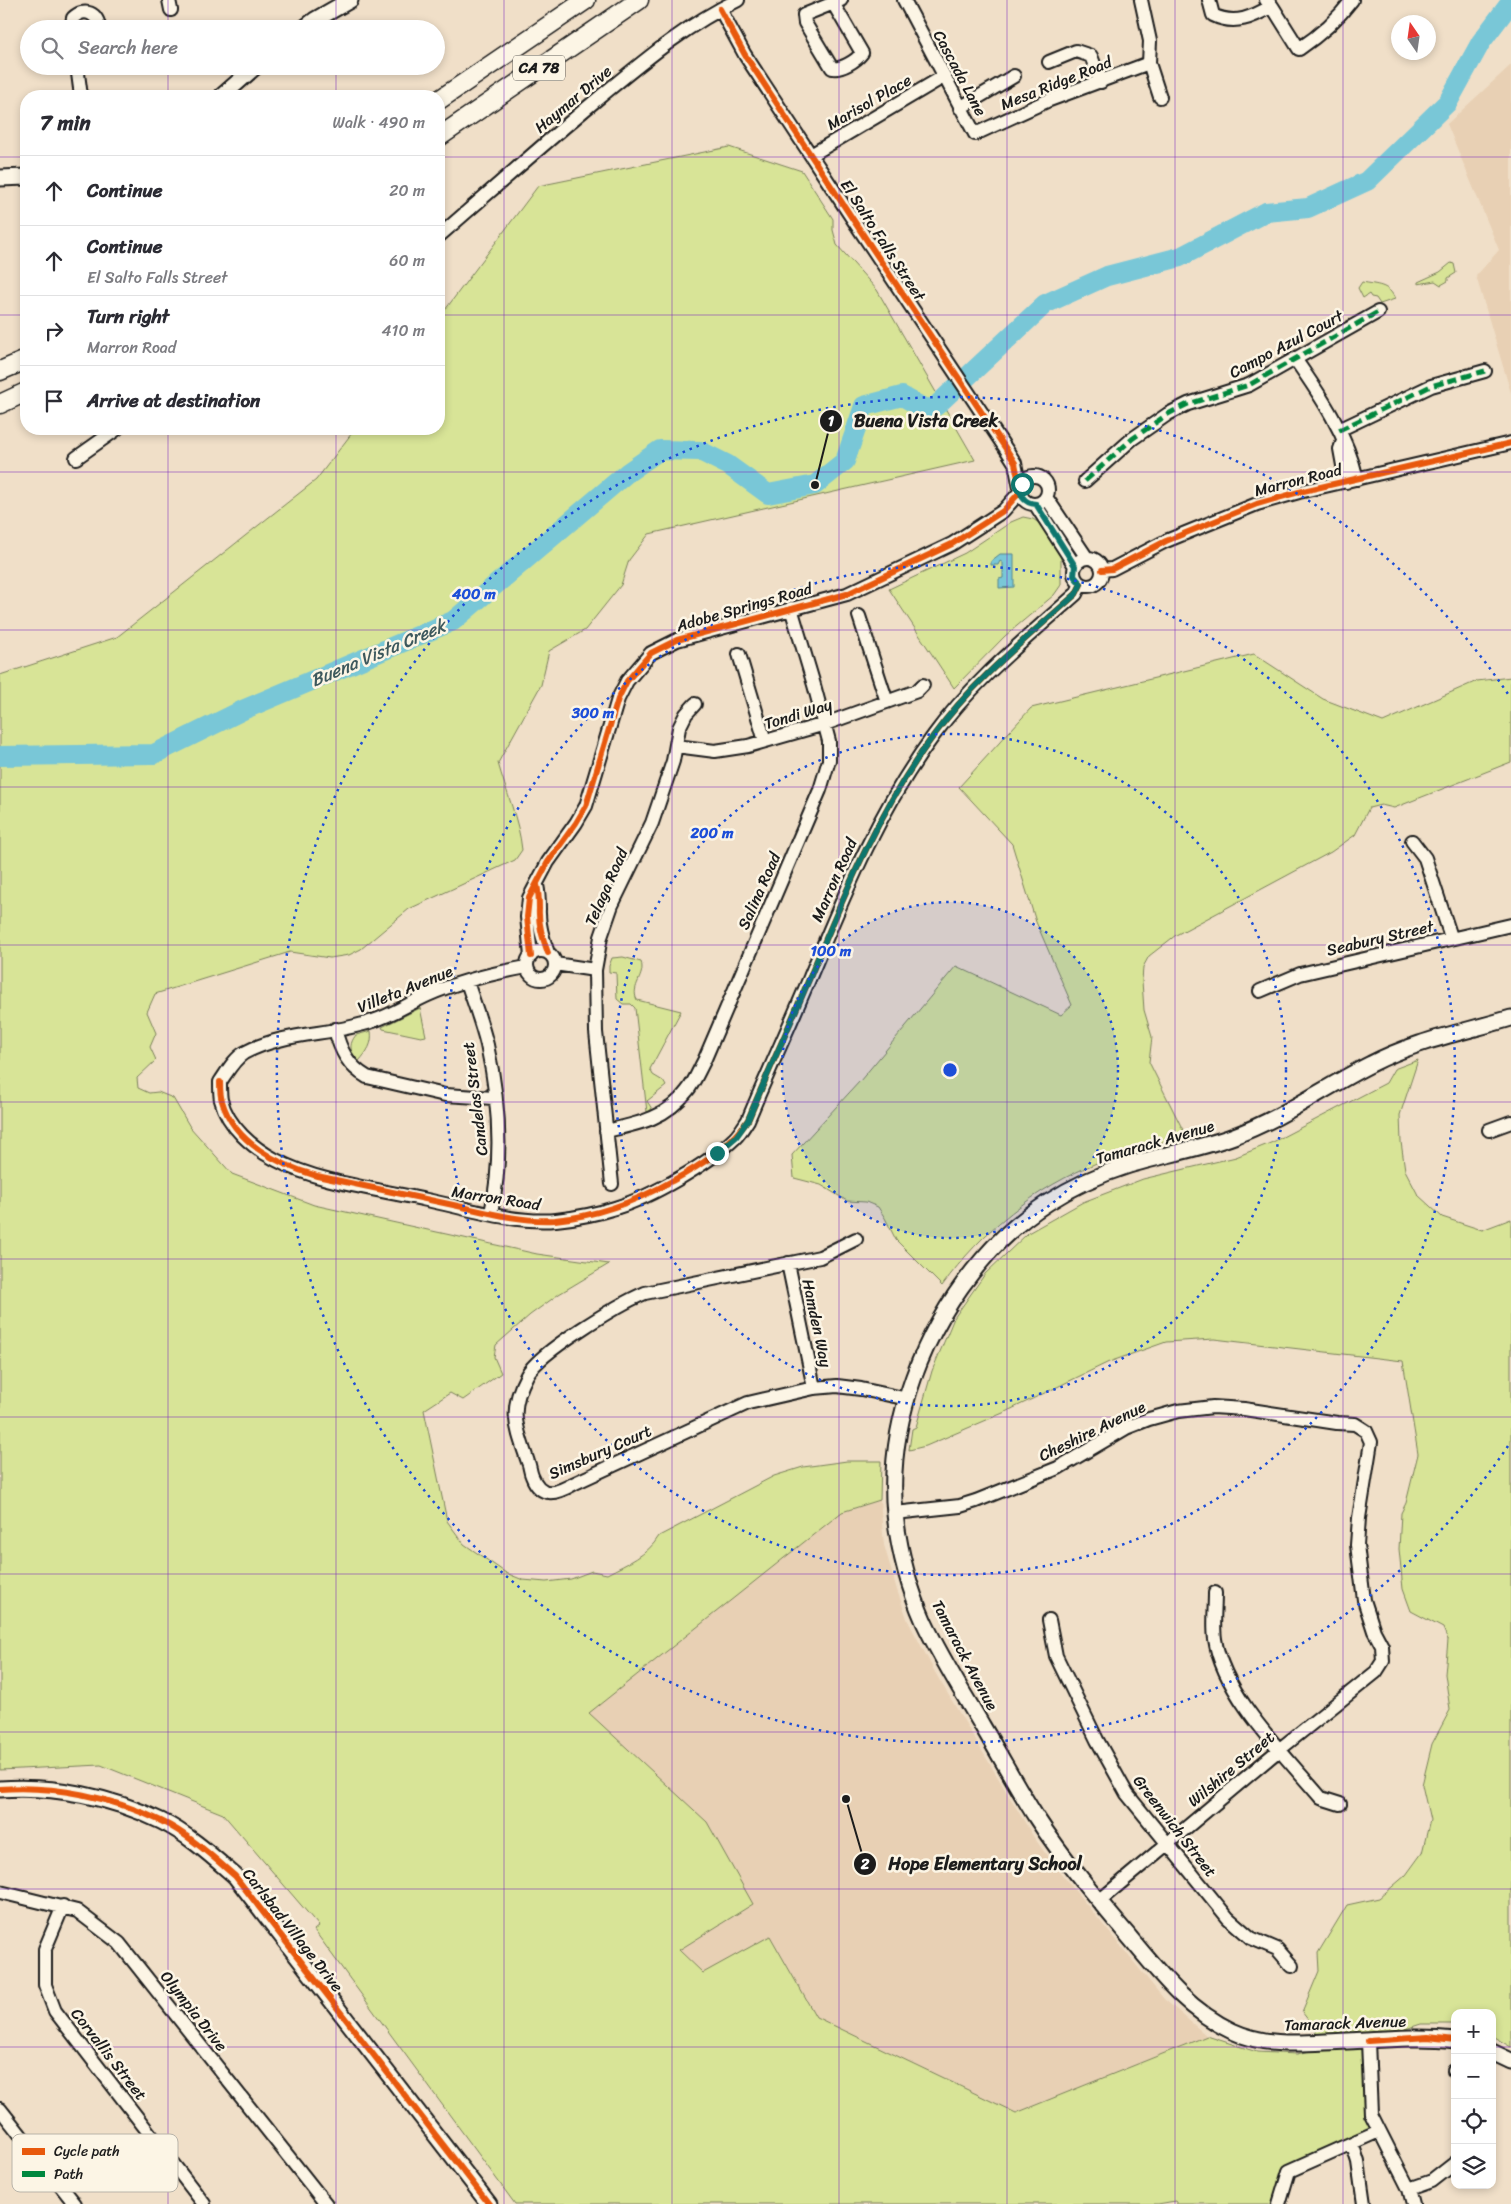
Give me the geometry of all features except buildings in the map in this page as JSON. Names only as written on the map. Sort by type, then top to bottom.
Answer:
[{"type":"highway","name":"CA 78","points":[[445,96],[586,0]]},
{"type":"highway","name":"CA 78","points":[[445,132],[639,0]]},
{"type":"highway","points":[[0,371],[20,363]]},
{"type":"highway","points":[[0,404],[20,395]]},
{"type":"main road","points":[[315,20],[350,0]]},
{"type":"main road","points":[[229,90],[246,75]]},
{"type":"main road","points":[[0,178],[20,178]]},
{"type":"main road","name":"Tamarack Avenue","points":[[1451,2040],[1428,2037],[1278,2044],[1238,2034],[1221,2026],[1199,2012],[1180,1995],[1099,1901],[1036,1817],[953,1675],[928,1628],[904,1565],[895,1513],[896,1457],[900,1427],[918,1366],[938,1320],[959,1288],[984,1256],[1013,1228],[1047,1203],[1086,1181],[1125,1166],[1233,1137],[1278,1117],[1374,1062],[1396,1053],[1511,1018]]},
{"type":"main road","name":"Carlsbad Village Drive","points":[[0,1789],[24,1787],[60,1790],[121,1804],[162,1821],[203,1849],[235,1876],[490,2204]]},
{"type":"main road","points":[[1496,2054],[1511,2061]]},
{"type":"street","points":[[86,0],[90,13]]},
{"type":"street","name":"Haymar Drive","points":[[445,231],[636,67],[689,26],[738,0]]},
{"type":"street","name":"Cascada Lane","points":[[904,0],[974,134]]},
{"type":"street","points":[[1141,0],[1150,41],[1149,63],[1160,97]]},
{"type":"street","points":[[1209,0],[1213,15],[1224,20],[1244,20],[1269,3],[1299,48],[1316,38],[1338,18],[1352,0]]},
{"type":"street","points":[[837,1],[862,53],[859,57],[838,69],[832,68],[805,23],[804,15],[837,1]]},
{"type":"street","name":"El Salto Falls Street","points":[[720,9],[745,55],[1008,452],[1015,464],[1020,490]]},
{"type":"street","points":[[72,20],[81,12],[90,13],[98,20]]},
{"type":"street","points":[[1049,62],[1076,51],[1091,56],[1101,82]]},
{"type":"street","name":"Mesa Ridge Road","points":[[974,134],[1047,101],[1149,63]]},
{"type":"street","points":[[78,75],[80,90]]},
{"type":"street","points":[[960,108],[1014,76]]},
{"type":"street","name":"Marisol Place","points":[[811,155],[943,77]]},
{"type":"street","name":"Campo Azul Court","points":[[1085,481],[1105,466],[1132,439],[1188,404],[1249,385],[1378,312]]},
{"type":"street","points":[[1295,359],[1350,452],[1351,480]]},
{"type":"street","points":[[1341,435],[1431,386],[1485,371]]},
{"type":"street","points":[[76,458],[109,435]]},
{"type":"street","name":"Marron Road","points":[[1102,570],[1112,568],[1166,541],[1248,507],[1299,492],[1511,443]]},
{"type":"street","name":"El Salto Falls Street","points":[[1015,464],[1033,477]]},
{"type":"street","points":[[1037,501],[1048,490],[1045,482],[1039,477],[1033,477],[1024,481],[1020,490],[1023,498],[1037,501],[1087,558],[1098,563],[1102,570],[1097,582],[1089,586],[1081,584],[1074,576],[1075,566],[1037,501]]},
{"type":"street","name":"Adobe Springs Road","points":[[1003,511],[1020,490]]},
{"type":"street","name":"Adobe Springs Road","points":[[529,962],[529,898],[548,862],[576,824],[586,806],[618,699],[627,680],[651,653],[676,640],[856,589],[952,544],[1003,511],[1037,501]]},
{"type":"street","points":[[1075,566],[1087,558]]},
{"type":"street","name":"Marron Road","points":[[220,1082],[222,1101],[234,1126],[252,1144],[275,1160],[296,1170],[317,1176],[491,1213],[528,1220],[555,1220],[615,1208],[643,1197],[680,1177],[717,1153],[736,1137],[748,1120],[851,880],[888,803],[934,734],[1000,660],[1076,594],[1081,584]]},
{"type":"street","name":"Salina Road","points":[[606,1131],[629,1127],[650,1120],[670,1108],[688,1091],[708,1052],[820,790],[829,760],[825,724],[790,608]]},
{"type":"street","points":[[859,616],[887,702]]},
{"type":"street","points":[[739,654],[765,741]]},
{"type":"street","name":"Tondi Way","points":[[676,746],[715,751],[731,750],[825,724],[917,691],[923,685]]},
{"type":"street","name":"Telaga Road","points":[[612,1184],[596,1032],[595,970],[601,937],[612,904],[652,823],[676,746],[679,728],[686,714],[695,704]]},
{"type":"street","points":[[1412,841],[1425,858],[1451,937]]},
{"type":"street","name":"Adobe Springs Road","points":[[537,885],[540,896],[538,910],[541,932],[551,959]]},
{"type":"street","name":"Seabury Street","points":[[1260,992],[1300,974],[1451,937],[1511,925]]},
{"type":"street","points":[[551,959],[550,976],[542,979],[533,977],[529,962],[539,952],[551,959],[595,970]]},
{"type":"street","name":"Villeta Avenue","points":[[220,1082],[237,1058],[255,1048],[292,1036],[374,1021],[429,995],[529,962]]},
{"type":"street","name":"Candelas Street","points":[[468,982],[487,1045],[494,1098],[499,1156],[491,1213]]},
{"type":"street","points":[[336,1029],[339,1044],[346,1058],[357,1072],[367,1077],[445,1095],[494,1098]]},
{"type":"street","points":[[1489,1130],[1511,1122]]},
{"type":"street","name":"Simsbury Court","points":[[856,1239],[820,1257],[645,1293],[629,1300],[542,1356],[528,1373],[517,1395],[515,1420],[521,1445],[532,1477],[538,1488],[549,1493],[560,1492],[575,1482],[748,1403],[814,1388],[837,1386],[908,1399]]},
{"type":"street","name":"Hamden Way","points":[[788,1264],[814,1388]]},
{"type":"street","name":"Cheshire Avenue","points":[[895,1513],[960,1506],[976,1501],[1058,1468],[1126,1428],[1178,1411],[1213,1407],[1244,1409],[1355,1424],[1366,1430],[1371,1442],[1359,1518],[1357,1545],[1364,1600],[1374,1631],[1382,1646],[1383,1661]]},
{"type":"street","points":[[1215,1593],[1215,1639],[1223,1670],[1240,1700],[1321,1798],[1340,1804]]},
{"type":"street","name":"Greenwich Street","points":[[1049,1620],[1056,1656],[1115,1775],[1127,1794],[1228,1918],[1251,1938],[1277,1949],[1292,1966]]},
{"type":"street","name":"Wilshire Street","points":[[1099,1901],[1280,1749],[1376,1672],[1383,1661]]},
{"type":"street","name":"Olympia Drive","points":[[0,1892],[63,1906],[77,1911],[119,1943],[326,2204]]},
{"type":"street","name":"Corvallis Street","points":[[63,1906],[45,1949],[45,1985],[55,2011],[150,2134]]},
{"type":"street","points":[[1368,2041],[1371,2114],[1409,2189],[1413,2204]]},
{"type":"street","points":[[0,2110],[19,2134]]},
{"type":"street","points":[[1279,2204],[1290,2172],[1379,2131]]},
{"type":"street","points":[[1352,2143],[1358,2162],[1364,2204]]},
{"type":"street","points":[[1409,2189],[1432,2181],[1451,2165]]},
{"type":"street","name":"Corvallis Street","points":[[178,2170],[204,2204]]},
{"type":"street","points":[[65,2192],[75,2204]]},
{"type":"shaded area","points":[[1511,65],[1511,393],[1476,276],[1499,250],[1447,124]]},
{"type":"shaded area","points":[[880,1500],[884,1545],[908,1621],[936,1674],[1033,1836],[1050,1860],[1164,1999],[1207,2036],[1016,2113],[816,2017],[770,1936],[704,1974],[679,1950],[753,1904],[588,1713],[842,1512]]},
{"type":"green space","points":[[729,147],[802,171],[833,219],[833,230],[837,245],[877,290],[975,460],[649,534],[629,560],[621,585],[585,630],[549,651],[541,685],[498,763],[515,817],[522,850],[515,860],[409,909],[361,949],[349,955],[330,958],[290,952],[155,994],[147,1012],[156,1033],[150,1047],[156,1060],[137,1078],[138,1088],[149,1093],[158,1092],[173,1098],[190,1127],[232,1174],[314,1205],[537,1254],[609,1264],[559,1294],[530,1315],[496,1345],[494,1357],[501,1373],[463,1400],[450,1393],[424,1410],[447,1521],[464,1544],[506,1573],[523,1580],[546,1582],[571,1579],[592,1571],[607,1574],[643,1554],[659,1536],[774,1476],[803,1467],[847,1461],[881,1461],[880,1500],[842,1512],[589,1713],[707,1822],[753,1904],[679,1950],[703,1973],[770,1936],[816,2017],[1016,2113],[1207,2036],[1257,2052],[1297,2054],[1314,2050],[1316,2030],[1302,2012],[1319,1971],[1318,1953],[1347,1905],[1379,1898],[1406,1875],[1422,1853],[1430,1820],[1422,1785],[1432,1744],[1450,1710],[1445,1674],[1448,1640],[1443,1628],[1411,1611],[1403,1589],[1399,1549],[1401,1513],[1406,1503],[1418,1454],[1403,1361],[1214,1339],[1166,1342],[1109,1362],[1003,1413],[926,1446],[909,1450],[912,1429],[916,1427],[932,1371],[954,1318],[985,1274],[1028,1233],[1083,1202],[1143,1179],[1236,1157],[1273,1142],[1386,1083],[1394,1069],[1418,1060],[1400,1115],[1405,1170],[1418,1195],[1442,1217],[1482,1230],[1511,1219],[1511,2047],[1496,2038],[1496,2009],[1451,2009],[1451,2024],[1421,2024],[1368,2041],[1379,2131],[1290,2171],[1279,2204],[1177,2204],[1175,2201],[1158,2204],[515,2204],[314,1930],[319,1926],[223,1814],[101,1765],[0,1770],[0,675],[117,637],[316,480],[350,435],[445,435],[445,310],[538,186]]},
{"type":"green space","points":[[1451,263],[1454,264],[1456,273],[1448,278],[1448,281],[1441,285],[1435,281],[1418,284],[1418,282],[1440,272]]},
{"type":"green space","points":[[1362,282],[1386,288],[1395,299],[1380,304],[1376,298],[1371,297],[1369,294],[1363,298],[1358,288]]},
{"type":"green space","points":[[1023,517],[1033,519],[1039,523],[1061,557],[1061,585],[1054,595],[1005,636],[954,688],[889,589],[965,553],[1011,522]]},
{"type":"green space","points":[[1254,654],[1323,699],[1383,722],[1477,681],[1511,677],[1511,762],[1394,808],[1381,805],[1369,808],[1355,835],[1331,852],[1176,935],[1149,956],[1143,967],[1142,981],[1144,1010],[1152,1037],[1149,1062],[1186,1136],[1110,1158],[1053,1184],[992,1229],[974,1247],[942,1286],[896,1240],[878,1207],[866,1202],[847,1201],[821,1185],[794,1178],[792,1155],[860,1081],[956,966],[1061,1015],[1072,1005],[1036,922],[1012,844],[959,787],[1031,708]]},
{"type":"green space","points":[[623,957],[641,962],[641,972],[635,990],[637,1000],[681,1011],[650,1069],[653,1075],[663,1081],[666,1086],[647,1101],[652,1109],[647,1112],[635,1008],[631,1004],[623,1004],[617,999],[616,973],[609,972],[612,958]]},
{"type":"green space","points":[[420,1008],[426,1036],[421,1037],[383,1029],[382,1027]]},
{"type":"green space","points":[[371,1031],[369,1048],[359,1061],[352,1051],[352,1042],[356,1035]]},
{"type":"water","points":[[1000,554],[1014,554],[1014,587],[999,588],[999,579],[1003,578],[1003,563],[1000,561],[998,565],[991,565],[991,561]]},
{"type":"waterway","name":"Buena Vista Creek","points":[[0,756],[154,754],[245,709],[453,621],[627,473],[660,450],[700,451],[728,465],[768,494],[815,485],[845,461],[864,406],[902,396],[927,410],[936,406],[1045,304],[1107,276],[1180,257],[1266,212],[1308,208],[1367,181],[1448,102],[1481,42],[1511,2]]},
{"type":"marked path","points":[[1085,481],[1132,439],[1168,414],[1188,404],[1249,385],[1378,312]]},
{"type":"marked path","points":[[1339,430],[1431,386],[1485,371]]},
{"type":"cycle path","points":[[720,9],[745,55],[1015,463],[1020,488]]},
{"type":"cycle path","points":[[1102,570],[1112,569],[1166,541],[1257,504],[1299,492],[1511,443]]},
{"type":"cycle path","points":[[531,956],[527,917],[529,898],[548,862],[586,806],[618,699],[627,681],[651,653],[677,640],[847,594],[952,544],[1003,511],[1020,492]]},
{"type":"cycle path","points":[[220,1082],[220,1094],[228,1116],[247,1140],[273,1159],[317,1176],[494,1214],[543,1220],[586,1215],[630,1202],[683,1175],[724,1147],[748,1120],[864,852],[914,763],[966,696],[1001,661],[1076,594],[1081,584]]},
{"type":"cycle path","points":[[537,885],[540,926],[548,953]]},
{"type":"cycle path","points":[[0,1789],[20,1788],[62,1791],[82,1794],[123,1805],[171,1826],[218,1861],[235,1876],[489,2204]]},
{"type":"cycle path","points":[[1368,2041],[1428,2037],[1451,2040]]},
{"type":"place","name":"Buena Vista Creek","points":[[815,485]]},
{"type":"place","name":"Hope Elementary School","points":[[846,1799]]},
{"type":"route","points":[[717,1153],[736,1137],[748,1120],[851,880],[888,803],[934,734],[968,694],[1000,660],[1076,594],[1081,584],[1074,576],[1075,566],[1036,504],[1028,503],[1021,495],[1020,488],[1022,484]]}]
